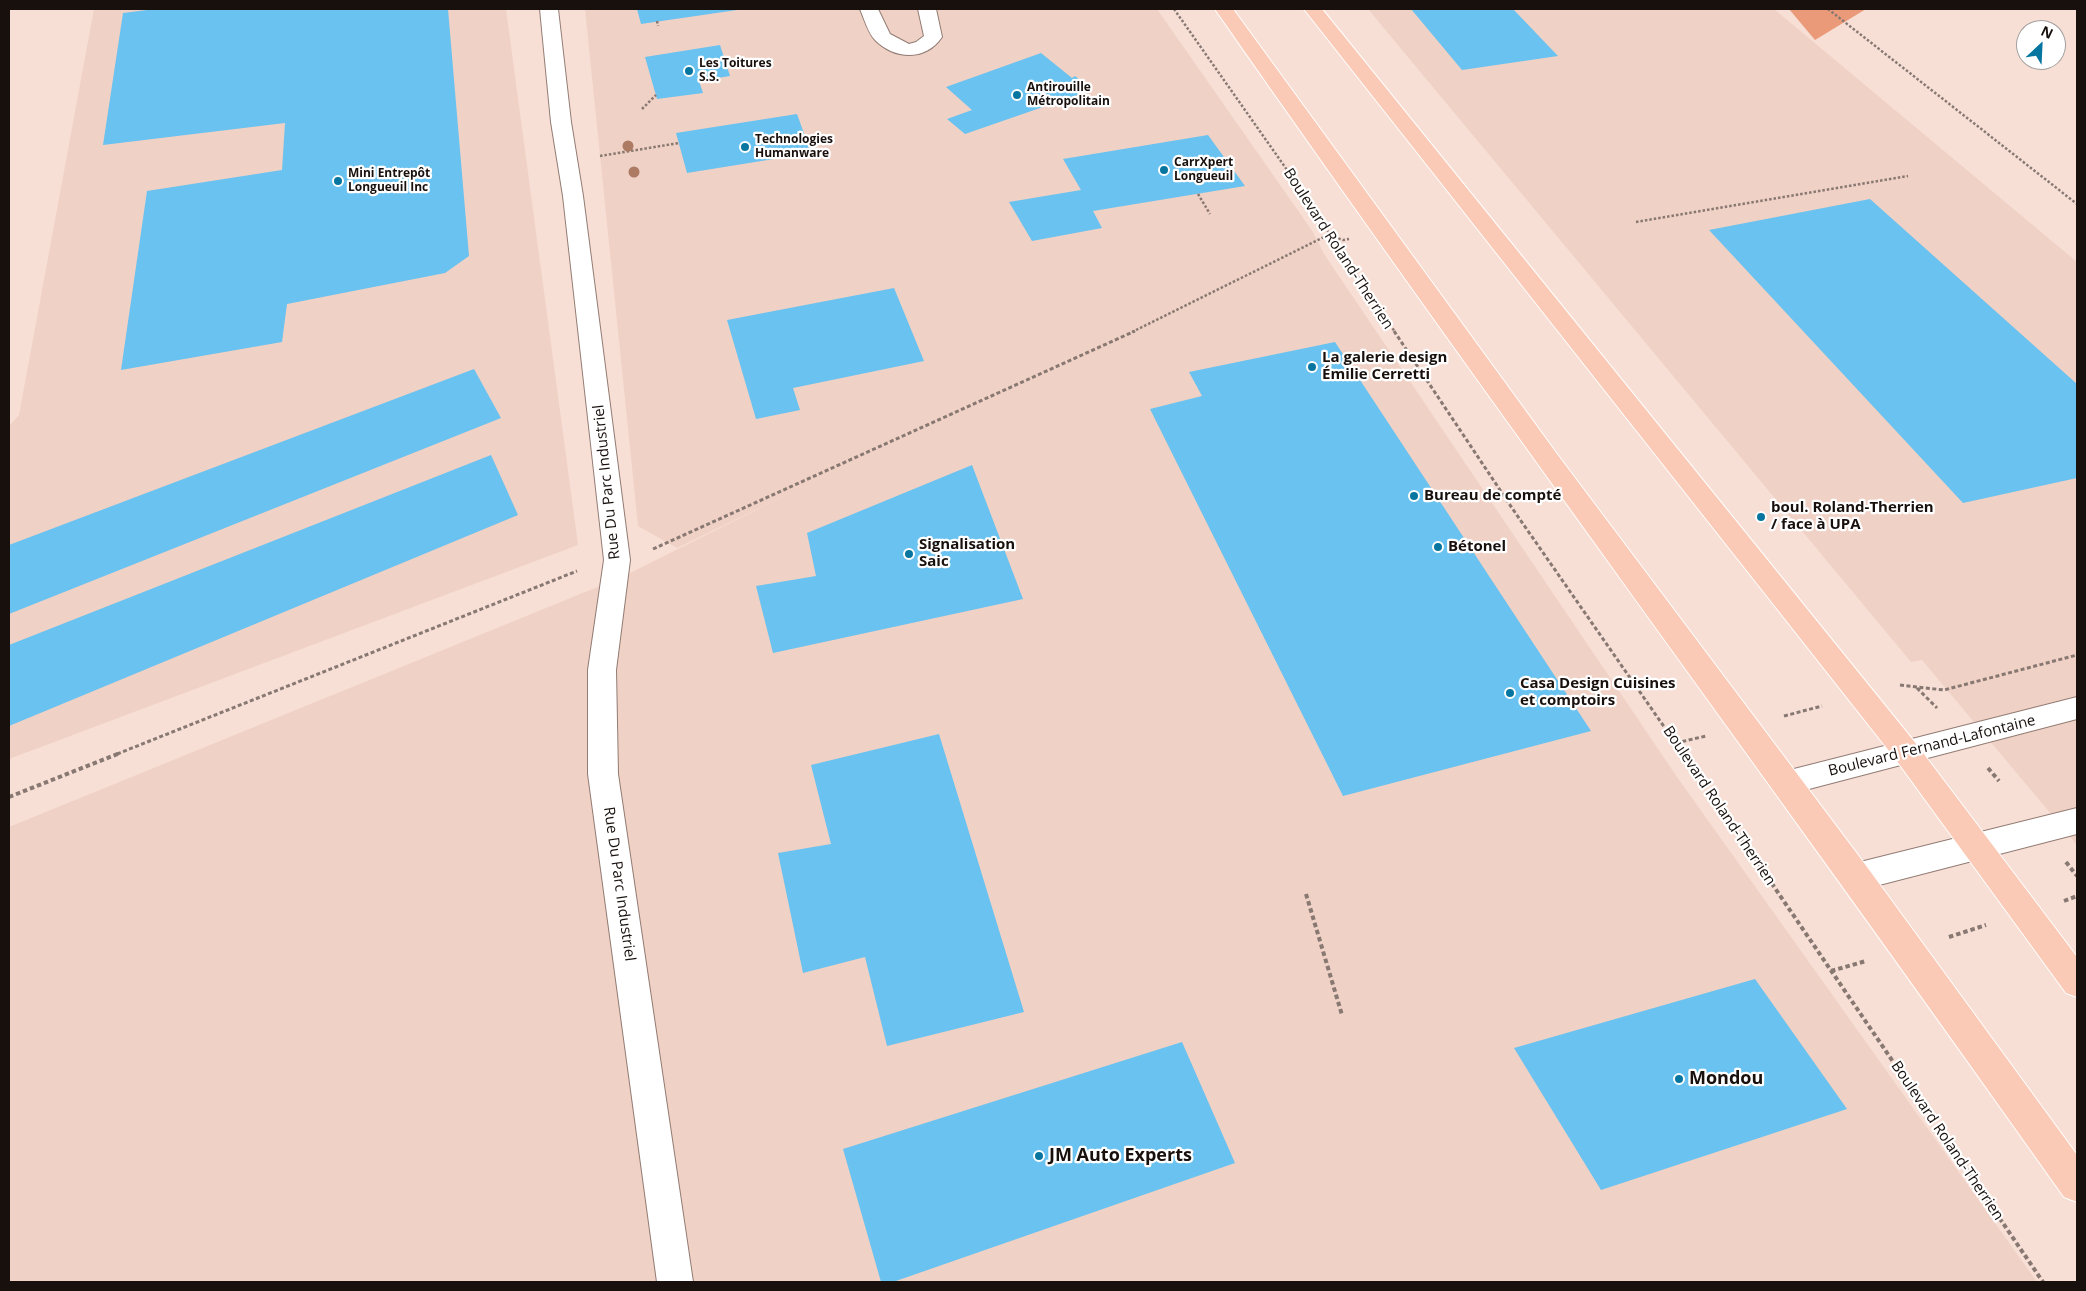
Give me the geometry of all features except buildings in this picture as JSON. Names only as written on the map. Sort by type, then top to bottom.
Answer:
[{"type":"main road","points":[[1224,9],[1548,460],[1856,877],[2077,1184]]},
{"type":"main road","points":[[1313,9],[1907,753],[2077,982]]},
{"type":"street","name":"Rue Du Parc Industriel","points":[[549,9],[617,560],[602,670],[603,774],[675,1282]]},
{"type":"street","points":[[869,9],[882,38],[907,51],[923,46],[933,37],[927,9]]},
{"type":"street","name":"Boulevard Fernand-Lafontaine","points":[[1786,783],[2077,708]]},
{"type":"street","points":[[1856,877],[2077,821]]},
{"type":"path","name":"Boulevard Roland-Therrien","points":[[1174,9],[1285,167],[1328,235],[1512,508],[1676,743],[2043,1282]]},
{"type":"path","points":[[1828,9],[2077,204]]},
{"type":"path","points":[[657,22],[658,26]]},
{"type":"path","points":[[642,108],[656,95]]},
{"type":"path","points":[[567,161],[679,143]]},
{"type":"path","points":[[1636,222],[1908,176]]},
{"type":"path","points":[[1198,194],[1210,214]]},
{"type":"path","points":[[670,543],[1140,328],[1328,235],[1343,240],[1354,239]]},
{"type":"path","points":[[9,797],[572,572]]},
{"type":"path","points":[[1917,688],[1944,690],[2077,655]]},
{"type":"path","points":[[1676,743],[1703,737]]},
{"type":"path","points":[[1306,894],[1342,1015]]},
{"type":"path","points":[[1952,936],[1981,927]]},
{"type":"path","points":[[1831,971],[1860,963]]},
{"type":"shaded area","points":[[94,9],[506,9],[578,545],[9,759],[9,426],[19,415]]},
{"type":"shaded area","points":[[585,9],[1157,9],[1313,232],[1324,254],[1677,777],[2037,1282],[9,1282],[9,827],[622,577],[794,491],[677,548],[638,526]]},
{"type":"shaded area","points":[[1368,9],[1774,9],[2077,262],[2077,845],[1922,660],[1911,662]]},
{"type":"shaded area","points":[[1789,9],[1866,9],[1815,40]]},
{"type":"place","name":"Les Toitures S.S.","points":[[689,71]]},
{"type":"place","name":"Antirouille Métropolitain","points":[[1017,95]]},
{"type":"place","name":"Technologies Humanware","points":[[745,147]]},
{"type":"place","name":"CarrXpert Longueuil","points":[[1164,170]]},
{"type":"place","name":"Mini Entrepôt Longueuil Inc","points":[[338,181]]},
{"type":"place","name":"La galerie design Émilie Cerretti","points":[[1312,367]]},
{"type":"place","name":"Bureau de compté","points":[[1414,496]]},
{"type":"place","name":"boul. Roland-Therrien / face à UPA","points":[[1761,517]]},
{"type":"place","name":"Bétonel","points":[[1438,547]]},
{"type":"place","name":"Signalisation Saic","points":[[909,554]]},
{"type":"place","name":"Casa Design Cuisines et comptoirs","points":[[1510,693]]},
{"type":"place","name":"Mondou","points":[[1679,1079]]},
{"type":"place","name":"JM Auto Experts","points":[[1039,1156]]}]
